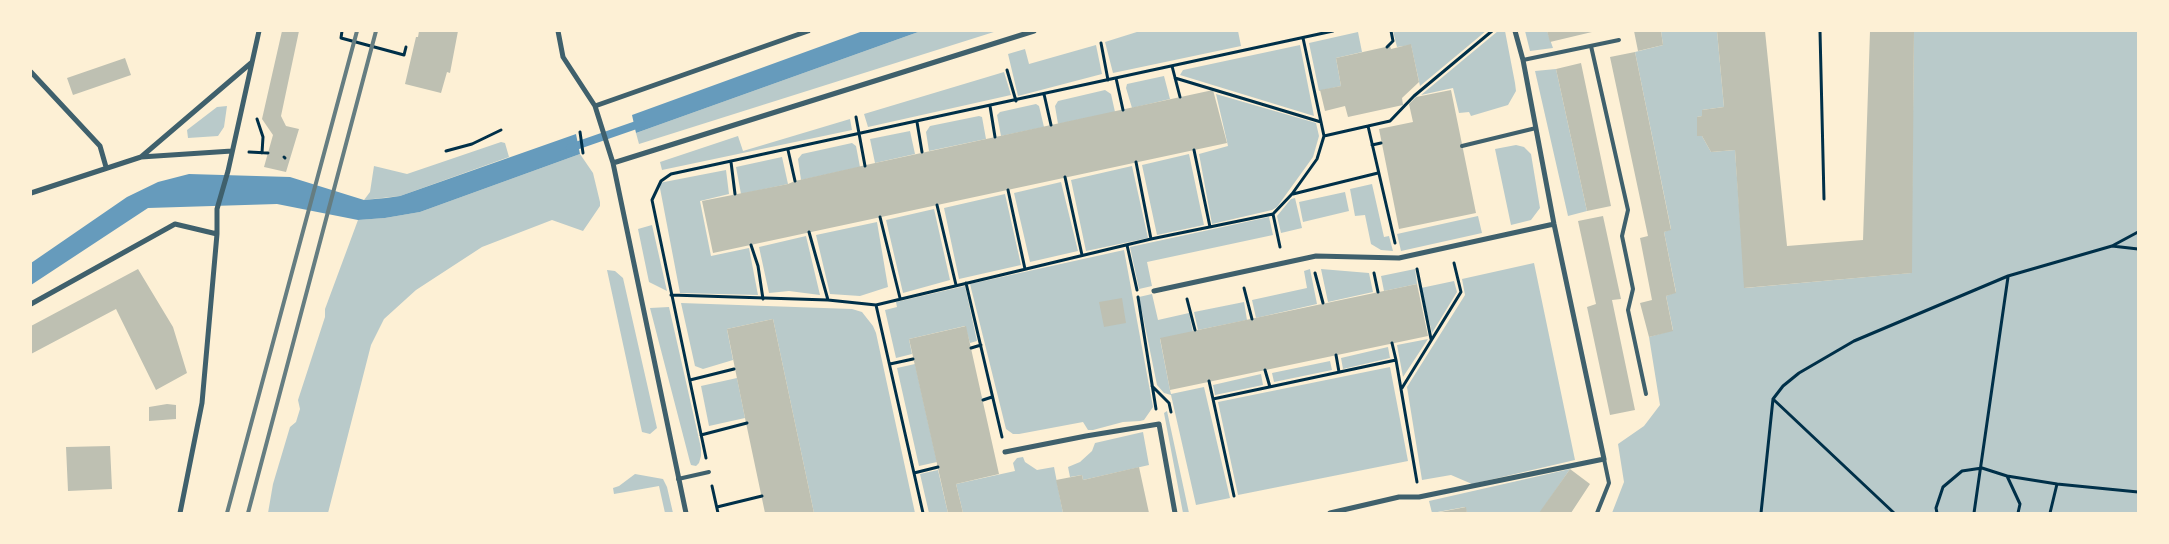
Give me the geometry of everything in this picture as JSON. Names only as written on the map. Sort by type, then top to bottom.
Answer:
[{"type":"street","points":[[180,513],[202,403],[217,234],[217,208],[228,171],[259,31]]},
{"type":"street","points":[[558,31],[563,57],[595,106],[613,163],[686,513]]},
{"type":"street","points":[[595,106],[808,31]]},
{"type":"street","points":[[613,163],[1034,31]]},
{"type":"street","points":[[1330,513],[1399,497],[1420,498],[1604,459],[1554,224],[1523,60],[1515,31]]},
{"type":"street","points":[[141,157],[251,63]]},
{"type":"street","points":[[31,72],[100,146],[106,167]]},
{"type":"street","points":[[31,193],[141,157],[232,151]]},
{"type":"street","points":[[31,304],[175,224],[217,234]]},
{"type":"street","points":[[1154,292],[1310,257],[1399,258],[1554,224]]},
{"type":"street","points":[[1005,452],[1159,424],[1175,513]]},
{"type":"lane","points":[[1523,60],[1619,40]]},
{"type":"lane","points":[[1591,46],[1628,210],[1622,236],[1633,289],[1628,310],[1646,394]]},
{"type":"lane","points":[[1462,146],[1536,128]]},
{"type":"lane","points":[[1597,513],[1609,483],[1604,459]]},
{"type":"lane","points":[[678,479],[709,472]]},
{"type":"path","points":[[342,31],[341,38],[404,55],[406,47]]},
{"type":"path","points":[[718,513],[652,200],[661,181],[671,174],[1333,31]]},
{"type":"path","points":[[1387,47],[1393,41],[1391,31]]},
{"type":"path","points":[[1324,136],[1390,121],[1414,96],[1492,31]]},
{"type":"path","points":[[1820,31],[1824,199]]},
{"type":"path","points":[[671,295],[828,300],[876,305],[1082,255],[1273,214],[1292,194],[1317,159],[1324,136],[1303,38]]},
{"type":"path","points":[[1101,44],[1108,80]]},
{"type":"path","points":[[1172,66],[1180,97]]},
{"type":"path","points":[[1007,70],[1016,101]]},
{"type":"path","points":[[1116,78],[1123,110]]},
{"type":"path","points":[[1175,78],[1321,122]]},
{"type":"path","points":[[1044,94],[1051,125]]},
{"type":"path","points":[[990,106],[995,137]]},
{"type":"path","points":[[259,110],[257,120],[263,137],[262,153]]},
{"type":"path","points":[[856,117],[865,166]]},
{"type":"path","points":[[917,122],[922,152]]},
{"type":"path","points":[[1368,126],[1399,258]]},
{"type":"path","points":[[446,152],[472,144],[501,130]]},
{"type":"path","points":[[580,132],[583,153]]},
{"type":"path","points":[[1372,145],[1381,143]]},
{"type":"path","points":[[788,150],[795,181]]},
{"type":"path","points":[[1194,150],[1210,227]]},
{"type":"path","points":[[731,162],[736,194]]},
{"type":"path","points":[[1136,162],[1152,240]]},
{"type":"path","points":[[1292,194],[1378,173]]},
{"type":"path","points":[[1065,177],[1082,255]]},
{"type":"path","points":[[1008,190],[1025,269]]},
{"type":"path","points":[[937,205],[956,285]]},
{"type":"path","points":[[1273,214],[1283,263]]},
{"type":"path","points":[[880,217],[900,298]]},
{"type":"path","points":[[809,232],[828,300]]},
{"type":"path","points":[[1762,513],[1774,398],[1783,386],[1800,373],[1854,341],[2008,276],[2112,246],[2138,232]]},
{"type":"path","points":[[752,245],[758,266],[763,299]]},
{"type":"path","points":[[1128,245],[1159,424]]},
{"type":"path","points":[[2112,246],[2138,249]]},
{"type":"path","points":[[1402,388],[1461,292],[1450,248]]},
{"type":"path","points":[[1414,255],[1432,340]]},
{"type":"path","points":[[1310,257],[1323,304]]},
{"type":"path","points":[[1240,273],[1252,319]]},
{"type":"path","points":[[1974,513],[1982,468],[2008,276]]},
{"type":"path","points":[[966,283],[1005,452]]},
{"type":"path","points":[[1184,285],[1195,330]]},
{"type":"path","points":[[876,305],[923,513]]},
{"type":"path","points":[[1392,343],[1402,388],[1420,498]]},
{"type":"path","points":[[971,348],[981,346]]},
{"type":"path","points":[[1336,355],[1339,372]]},
{"type":"path","points":[[890,364],[914,360]]},
{"type":"path","points":[[1214,399],[1396,360]]},
{"type":"path","points":[[690,380],[734,368]]},
{"type":"path","points":[[1265,370],[1270,387]]},
{"type":"path","points":[[1209,381],[1234,496]]},
{"type":"path","points":[[983,400],[992,397]]},
{"type":"path","points":[[1774,398],[1894,513]]},
{"type":"path","points":[[701,434],[747,423]]},
{"type":"path","points":[[914,473],[938,467]]},
{"type":"path","points":[[1937,513],[1936,508],[1943,487],[1962,471],[1982,468],[2007,476],[2057,484],[2138,492]]},
{"type":"path","points":[[2007,476],[2020,504],[2018,513]]},
{"type":"path","points":[[2050,513],[2057,484]]},
{"type":"path","points":[[717,507],[762,496]]},
{"type":"shaded area","points":[[921,31],[997,31],[639,144],[636,133]]},
{"type":"shaded area","points":[[1140,31],[1238,31],[1241,46],[1113,73],[1105,42]]},
{"type":"shaded area","points":[[1393,31],[1486,31],[1420,86],[1411,45],[1397,47]]},
{"type":"shaded area","points":[[1498,31],[1505,31],[1515,83],[1516,91],[1508,105],[1471,116],[1469,112],[1459,113],[1453,88],[1421,95]]},
{"type":"shaded area","points":[[1525,31],[1547,31],[1553,48],[1530,51]]},
{"type":"shaded area","points":[[1661,31],[1717,31],[1724,107],[1702,110],[1702,116],[1697,117],[1697,136],[1702,136],[1711,152],[1735,150],[1745,288],[1911,273],[1914,31],[2138,31],[2138,513],[1612,513],[1624,482],[1618,444],[1644,426],[1660,405],[1649,337],[1673,330],[1666,296],[1676,292],[1664,232],[1671,229],[1635,52],[1663,45]]},
{"type":"shaded area","points":[[1358,32],[1362,52],[1336,58],[1341,86],[1319,91],[1309,43]]},
{"type":"shaded area","points":[[1096,45],[1102,74],[1018,96],[1008,54],[1025,49],[1029,64]]},
{"type":"shaded area","points":[[1300,45],[1314,116],[1180,75],[1183,70]]},
{"type":"shaded area","points":[[1556,69],[1587,211],[1568,216],[1535,71]]},
{"type":"shaded area","points":[[1004,72],[1011,95],[868,127],[864,114]]},
{"type":"shaded area","points":[[1164,76],[1170,99],[1132,108],[1126,88],[1127,84]]},
{"type":"shaded area","points":[[1105,90],[1111,94],[1115,112],[1058,124],[1055,106],[1058,101]]},
{"type":"shaded area","points":[[1216,94],[1316,123],[1319,136],[1313,157],[1277,207],[1272,210],[1212,224],[1199,154],[1228,146]]},
{"type":"shaded area","points":[[1036,104],[1039,106],[1044,127],[1001,136],[997,115],[1000,112]]},
{"type":"shaded area","points":[[227,106],[224,127],[218,136],[188,138],[187,130],[217,107]]},
{"type":"shaded area","points":[[982,117],[986,139],[929,151],[926,132],[930,126]]},
{"type":"shaded area","points":[[850,119],[852,130],[662,170],[660,162],[738,136],[743,151]]},
{"type":"shaded area","points":[[910,131],[915,154],[875,163],[870,139]]},
{"type":"shaded area","points":[[501,142],[505,143],[509,157],[400,196],[364,200],[370,192],[374,166],[407,174]]},
{"type":"shaded area","points":[[852,143],[856,146],[860,167],[801,180],[798,159],[802,154]]},
{"type":"shaded area","points":[[1516,145],[1524,147],[1531,154],[1540,208],[1531,220],[1511,225],[1495,149]]},
{"type":"shaded area","points":[[580,154],[593,173],[600,202],[600,206],[583,231],[552,220],[482,247],[416,290],[384,319],[371,345],[328,513],[268,513],[273,484],[290,427],[296,422],[300,409],[298,400],[325,317],[325,309],[358,220],[420,212]]},
{"type":"shaded area","points":[[1189,154],[1204,225],[1157,235],[1142,165]]},
{"type":"shaded area","points":[[782,157],[788,184],[741,194],[736,167]]},
{"type":"shaded area","points":[[1132,166],[1148,238],[1086,251],[1071,180]]},
{"type":"shaded area","points":[[726,170],[729,194],[700,201],[711,256],[749,248],[758,295],[680,293],[659,183]]},
{"type":"shaded area","points":[[1061,182],[1078,251],[1030,262],[1014,193]]},
{"type":"shaded area","points":[[1372,184],[1384,237],[1389,236],[1393,251],[1381,250],[1371,244],[1365,215],[1355,216],[1350,189]]},
{"type":"shaded area","points":[[1345,192],[1349,211],[1303,222],[1299,202]]},
{"type":"shaded area","points":[[1005,194],[1021,265],[959,279],[944,208]]},
{"type":"shaded area","points":[[1295,198],[1302,228],[1281,233],[1277,216],[1291,199]]},
{"type":"shaded area","points":[[934,209],[950,280],[903,293],[886,220]]},
{"type":"shaded area","points":[[1478,216],[1482,233],[1401,251],[1397,234]]},
{"type":"shaded area","points":[[1269,217],[1273,235],[1147,262],[1152,286],[1139,289],[1130,247]]},
{"type":"shaded area","points":[[877,222],[888,287],[860,296],[830,294],[816,235]]},
{"type":"shaded area","points":[[652,225],[667,291],[649,282],[638,229]]},
{"type":"shaded area","points":[[806,236],[820,295],[789,291],[769,293],[759,247]]},
{"type":"shaded area","points":[[1124,250],[1153,407],[1144,420],[1140,421],[1123,422],[1093,430],[1088,430],[1083,422],[1013,434],[1006,429],[970,284]]},
{"type":"shaded area","points":[[1534,263],[1575,460],[1472,484],[1451,475],[1422,480],[1407,387],[1465,295],[1462,279]]},
{"type":"shaded area","points":[[1310,269],[1317,304],[1256,318],[1252,300],[1307,288],[1304,271]]},
{"type":"shaded area","points":[[1321,269],[1369,273],[1373,292],[1328,302]]},
{"type":"shaded area","points":[[1415,269],[1417,284],[1384,291],[1381,276]]},
{"type":"shaded area","points":[[607,270],[615,271],[623,278],[657,428],[650,434],[642,432]]},
{"type":"shaded area","points":[[1454,281],[1457,292],[1432,333],[1421,288]]},
{"type":"shaded area","points":[[965,286],[977,341],[970,343],[965,326],[909,339],[912,354],[896,358],[885,310],[897,307],[896,302]]},
{"type":"shaded area","points":[[1152,294],[1158,320],[1189,313],[1193,332],[1160,339],[1170,390],[1171,394],[1204,387],[1230,498],[1196,505],[1171,395],[1164,393],[1157,385],[1139,297]]},
{"type":"shaded area","points":[[1244,302],[1247,320],[1198,330],[1194,312]]},
{"type":"shaded area","points":[[681,303],[852,309],[862,312],[876,333],[915,513],[814,513],[773,319],[727,329],[733,360],[703,369],[695,366]]},
{"type":"shaded area","points":[[669,307],[701,448],[701,456],[696,466],[691,465],[690,462],[650,308]]},
{"type":"shaded area","points":[[1428,339],[1403,377],[1397,345]]},
{"type":"shaded area","points":[[1388,347],[1390,358],[1343,369],[1341,358]]},
{"type":"shaded area","points":[[1330,361],[1332,370],[1274,382],[1272,373]]},
{"type":"shaded area","points":[[915,364],[937,462],[919,466],[897,368]]},
{"type":"shaded area","points":[[1390,367],[1408,461],[1238,495],[1218,402]]},
{"type":"shaded area","points":[[1261,374],[1263,385],[1215,395],[1213,385]]},
{"type":"shaded area","points":[[737,378],[745,418],[709,426],[701,386]]},
{"type":"shaded area","points":[[1167,411],[1189,513],[1183,513],[1164,413]]},
{"type":"shaded area","points":[[1143,432],[1149,465],[1083,480],[1082,475],[1070,477],[1068,467],[1080,462],[1092,451],[1095,443]]},
{"type":"shaded area","points":[[1023,457],[1025,462],[1037,470],[1054,467],[1063,513],[963,513],[956,484],[1015,471],[1013,463],[1017,458]]},
{"type":"shaded area","points":[[1570,469],[1540,513],[1467,513],[1465,507],[1432,513],[1429,501]]},
{"type":"shaded area","points":[[938,470],[948,513],[929,513],[920,474]]},
{"type":"shaded area","points":[[635,474],[663,479],[667,487],[673,513],[665,513],[659,486],[614,494],[613,488],[619,486]]},
{"type":"water","points":[[863,31],[921,31],[636,133],[632,115]]},
{"type":"water","points":[[576,134],[580,154],[420,212],[358,220],[277,204],[148,208],[31,285],[31,263],[127,197],[158,182],[189,174],[290,177],[364,200],[386,198],[400,196]]},
{"type":"building","points":[[282,31],[299,31],[281,116],[286,126],[299,129],[286,172],[264,167],[273,135],[262,119]]},
{"type":"building","points":[[419,31],[458,31],[450,73],[447,72],[441,93],[405,84]]},
{"type":"building","points":[[1547,31],[1592,31],[1592,32],[1550,42]]},
{"type":"building","points":[[1634,31],[1661,31],[1663,45],[1638,51]]},
{"type":"building","points":[[1717,31],[1765,31],[1787,246],[1863,240],[1870,31],[1914,31],[1912,273],[1744,288],[1735,150],[1711,152],[1702,136],[1697,136],[1697,117],[1702,116],[1702,110],[1724,107]]},
{"type":"building","points":[[1411,44],[1419,82],[1402,98],[1403,105],[1348,117],[1345,106],[1325,111],[1320,90],[1341,86],[1336,58],[1390,46],[1391,49]]},
{"type":"building","points":[[1635,52],[1671,230],[1664,232],[1676,293],[1666,296],[1673,331],[1649,337],[1640,303],[1652,300],[1640,238],[1648,236],[1610,57]]},
{"type":"building","points":[[125,58],[131,75],[73,95],[67,78]]},
{"type":"building","points":[[1581,63],[1611,206],[1587,211],[1556,69]]},
{"type":"building","points":[[1213,90],[1227,143],[713,253],[702,201],[788,184],[875,163]]},
{"type":"building","points":[[1451,90],[1476,213],[1399,229],[1379,129],[1413,122],[1409,104],[1416,97]]},
{"type":"building","points":[[1603,216],[1621,299],[1612,300],[1635,410],[1610,415],[1587,307],[1596,304],[1578,221]]},
{"type":"building","points":[[138,269],[173,327],[187,373],[156,390],[116,309],[31,354],[31,326]]},
{"type":"building","points":[[1417,284],[1428,336],[1170,390],[1160,338]]},
{"type":"building","points":[[1122,298],[1126,323],[1104,327],[1099,302]]},
{"type":"building","points":[[773,319],[814,513],[765,513],[727,329]]},
{"type":"building","points":[[966,326],[999,474],[956,484],[963,513],[948,513],[909,339]]},
{"type":"building","points":[[167,404],[176,405],[176,419],[149,421],[149,407]]},
{"type":"building","points":[[110,446],[112,489],[68,491],[66,447]]},
{"type":"building","points":[[1139,467],[1149,513],[1063,513],[1056,480],[1082,475],[1083,480]]},
{"type":"building","points":[[1570,469],[1590,484],[1571,513],[1539,513]]},
{"type":"building","points":[[1466,507],[1467,513],[1440,513],[1440,512]]},
{"type":"waterway","points":[[570,148],[642,123]]},
{"type":"railway","points":[[227,513],[357,31]]},
{"type":"railway","points":[[248,513],[376,31]]}]
